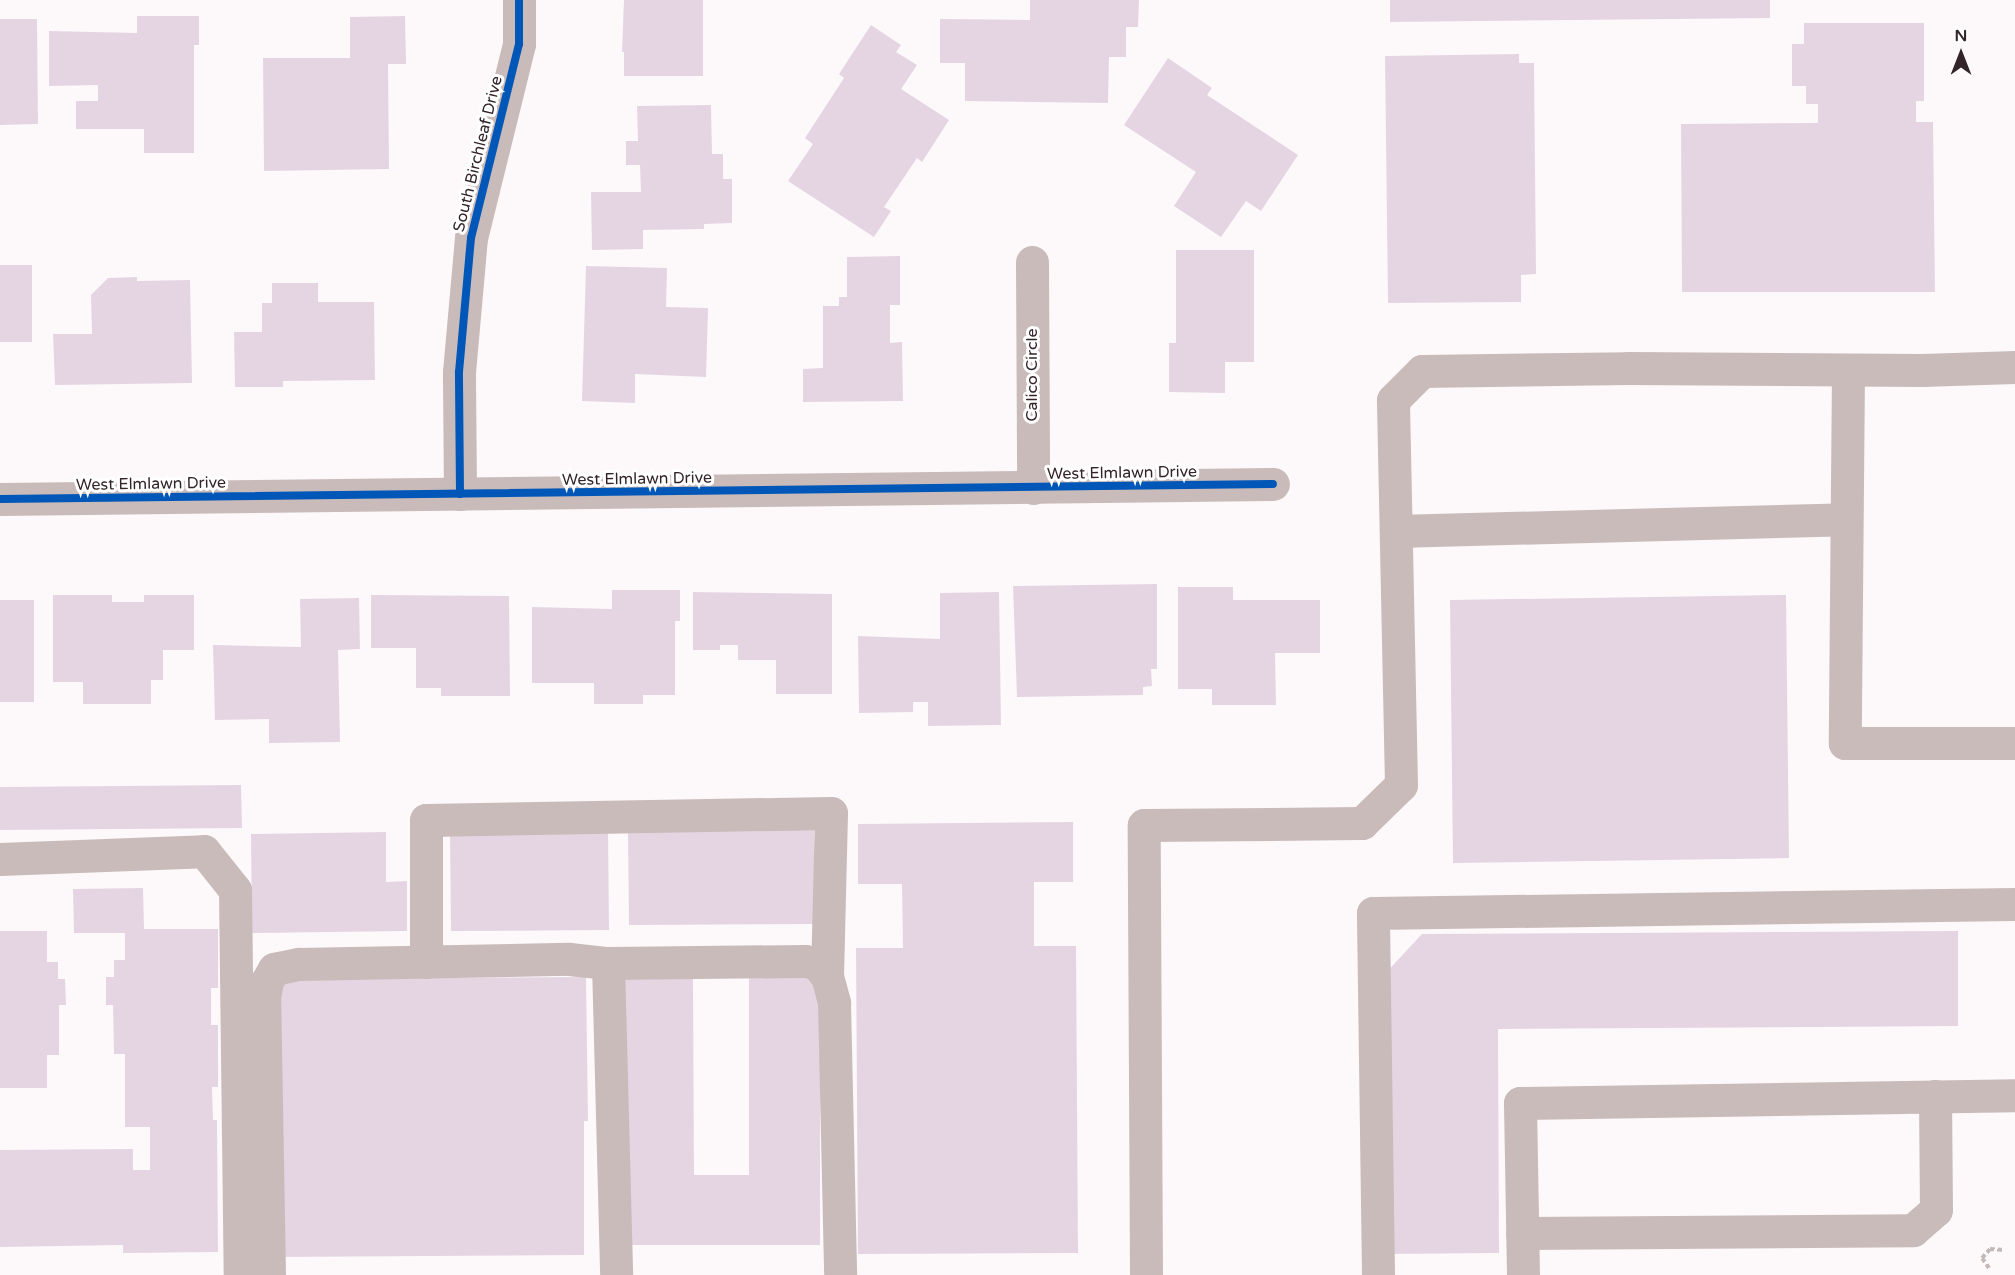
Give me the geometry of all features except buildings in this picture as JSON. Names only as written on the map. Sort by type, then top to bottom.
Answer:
[{"type":"street","name":"South Birchleaf Drive","points":[[460,494],[459,372],[471,238],[519,44],[519,0]]},
{"type":"street","name":"Calico Circle","points":[[1032,262],[1033,488]]},
{"type":"street","points":[[1146,1275],[1144,825],[1362,823],[1401,785],[1394,400],[1422,371],[1628,368],[1848,370],[2015,368]]},
{"type":"street","points":[[1848,370],[1845,742],[2015,742]]},
{"type":"street","name":"West Elmlawn Drive","points":[[0,499],[1273,484]]},
{"type":"street","points":[[1396,531],[1846,519]]},
{"type":"street","points":[[426,962],[426,820],[831,813],[826,976],[834,1003],[840,1275]]},
{"type":"street","points":[[0,859],[204,851],[235,890],[240,1275]]},
{"type":"street","points":[[1378,1275],[1373,913],[2015,904]]},
{"type":"street","points":[[269,1275],[264,998],[267,981],[274,969],[283,965],[569,959],[608,963],[806,961],[816,963],[826,976]]},
{"type":"street","points":[[608,963],[616,1275]]},
{"type":"street","points":[[1523,1275],[1520,1103],[2015,1095]]},
{"type":"street","points":[[1522,1233],[1913,1230],[1936,1210],[1935,1096]]},
{"type":"path","points":[[1989,1268],[1982,1258],[1990,1249],[2005,1250]]},
{"type":"cycle path","points":[[460,494],[459,372],[471,238],[519,44],[519,0]]},
{"type":"cycle path","points":[[0,499],[1273,484]]}]
